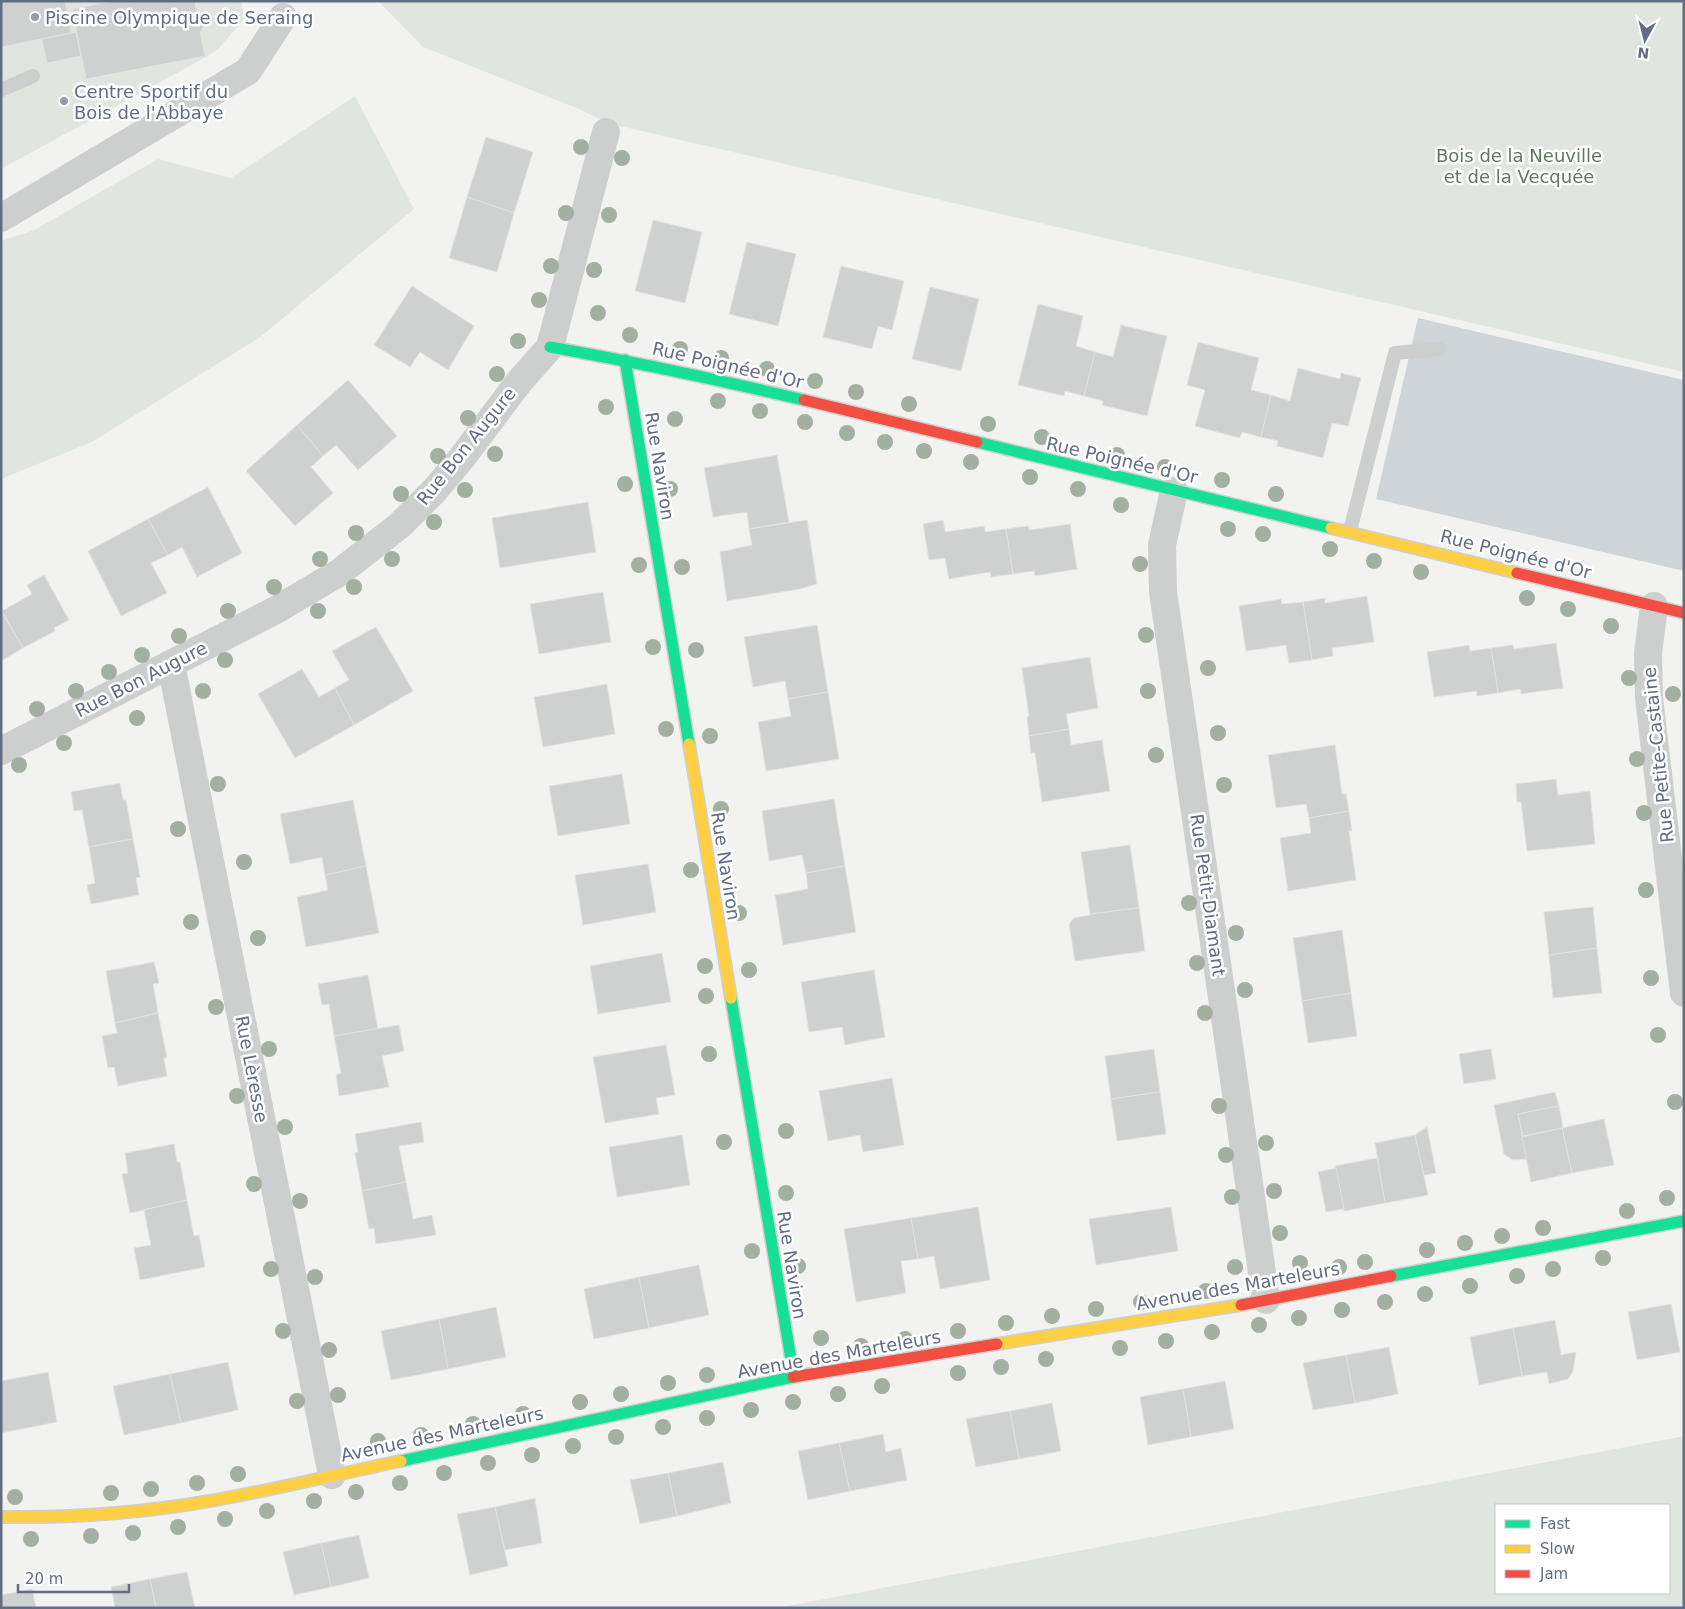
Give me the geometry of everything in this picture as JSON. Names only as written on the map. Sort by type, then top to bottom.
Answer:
[{"type":"street","points":[[1,218],[248,71],[283,16]]},
{"type":"street","name":"Rue Bon Augure","points":[[1,751],[276,610],[313,589],[340,572],[400,525],[434,491],[461,459],[519,382],[550,347],[606,132]]},
{"type":"street","name":"Rue Poignée d'Or","points":[[550,347],[625,360],[725,382],[1350,531],[1684,613]]},
{"type":"street","name":"Rue Naviron","points":[[625,360],[794,1377]]},
{"type":"street","name":"Rue Petit-Diamant","points":[[1174,490],[1162,545],[1164,592],[1266,1300]]},
{"type":"street","name":"Rue Petite-Castaine","points":[[1654,606],[1648,653],[1650,698],[1684,993]]},
{"type":"street","name":"Rue Lèresse","points":[[171,664],[332,1475]]},
{"type":"street","name":"Avenue des Marteleurs","points":[[1,1517],[64,1516],[166,1508],[211,1501],[794,1377],[1202,1312],[1684,1221]]},
{"type":"lane","points":[[1,90],[33,76]]},
{"type":"lane","points":[[1350,531],[1395,353],[1438,349]]},
{"type":"green space","name":"Centre Sportif du Bois de l'Abbaye","points":[[1,1],[241,1],[245,18],[218,49],[206,57],[1,169]]},
{"type":"green space","name":"Bois de la Neuville et de la Vecquée","points":[[378,1],[1684,1],[1684,372],[607,123],[579,109],[423,47]]},
{"type":"green space","points":[[355,96],[414,209],[259,338],[92,442],[1,479],[1,241],[34,230],[158,159],[231,178]]},
{"type":"green space","points":[[1684,1436],[1684,1608],[777,1608]]},
{"type":"shaded area","points":[[1418,318],[1684,380],[1684,571],[1376,499]]},
{"type":"building","name":"Piscine Olympique de Seraing","points":[[1,1],[65,1],[71,33],[1,47]]},
{"type":"building","points":[[112,1],[195,1],[196,10],[209,19],[200,32],[205,56],[86,79],[72,9]]},
{"type":"building","points":[[76,32],[81,56],[47,63],[42,39]]},
{"type":"building","points":[[486,137],[533,152],[514,213],[467,197]]},
{"type":"building","points":[[467,197],[514,213],[497,272],[449,258]]},
{"type":"building","points":[[653,220],[702,232],[685,303],[635,291]]},
{"type":"building","points":[[747,242],[796,254],[778,326],[729,314]]},
{"type":"building","points":[[841,266],[904,281],[892,330],[878,326],[872,349],[823,337]]},
{"type":"building","points":[[412,286],[474,326],[448,370],[420,352],[410,367],[374,345]]},
{"type":"building","points":[[930,287],[979,299],[961,371],[912,359]]},
{"type":"building","points":[[1038,304],[1083,316],[1076,346],[1095,352],[1084,396],[1065,391],[1064,396],[1018,385]]},
{"type":"building","points":[[1121,325],[1167,336],[1147,416],[1102,405],[1103,401],[1084,396],[1095,352],[1113,357]]},
{"type":"building","points":[[1198,342],[1259,358],[1251,390],[1271,395],[1261,437],[1242,432],[1240,438],[1195,426],[1205,390],[1187,385]]},
{"type":"building","points":[[1298,368],[1340,379],[1341,373],[1361,378],[1348,426],[1332,423],[1323,458],[1277,446],[1278,441],[1261,437],[1271,395],[1290,401]]},
{"type":"building","points":[[348,380],[397,436],[358,470],[336,445],[323,456],[297,425]]},
{"type":"building","points":[[297,425],[323,456],[311,467],[333,493],[295,526],[246,471]]},
{"type":"building","points":[[777,455],[789,522],[749,529],[747,512],[713,517],[704,468]]},
{"type":"building","points":[[208,487],[242,553],[197,577],[182,547],[168,555],[148,519]]},
{"type":"building","points":[[588,502],[596,552],[500,568],[492,518]]},
{"type":"building","points":[[148,519],[168,555],[151,563],[167,593],[121,616],[88,551]]},
{"type":"building","points":[[807,520],[817,584],[800,589],[727,601],[720,552],[752,545],[749,529]]},
{"type":"building","points":[[943,520],[945,532],[984,526],[985,532],[1006,529],[1013,574],[991,577],[990,572],[949,579],[945,558],[929,560],[923,524]]},
{"type":"building","points":[[1070,524],[1077,569],[1035,576],[1034,571],[1013,574],[1006,529],[1028,526],[1029,530]]},
{"type":"building","points":[[44,575],[69,620],[54,628],[55,631],[23,648],[2,611],[32,594],[27,585]]},
{"type":"building","points":[[603,592],[611,642],[539,654],[530,604]]},
{"type":"building","points":[[1367,596],[1374,642],[1332,648],[1333,656],[1312,660],[1303,602],[1325,598],[1325,603]]},
{"type":"building","points":[[1281,599],[1282,604],[1303,602],[1312,660],[1289,663],[1286,645],[1246,651],[1239,606]]},
{"type":"building","points":[[1,611],[23,648],[1,661]]},
{"type":"building","points":[[817,625],[828,692],[788,699],[785,681],[753,687],[744,637]]},
{"type":"building","points":[[376,627],[413,691],[354,725],[335,688],[349,680],[332,651]]},
{"type":"building","points":[[1556,643],[1563,688],[1521,694],[1520,689],[1498,693],[1491,648],[1513,645],[1514,649]]},
{"type":"building","points":[[1469,645],[1470,651],[1491,648],[1498,693],[1477,696],[1476,691],[1434,697],[1427,652]]},
{"type":"building","points":[[1090,657],[1098,708],[1066,714],[1069,729],[1029,736],[1027,717],[1029,716],[1022,668]]},
{"type":"building","points":[[302,669],[319,697],[335,688],[354,725],[295,758],[258,694]]},
{"type":"building","points":[[607,684],[615,734],[543,747],[534,697]]},
{"type":"building","points":[[828,692],[839,759],[766,771],[758,722],[791,716],[788,699]]},
{"type":"building","points":[[1069,729],[1071,745],[1102,740],[1110,791],[1042,802],[1035,753],[1031,753],[1029,736]]},
{"type":"building","points":[[1335,745],[1342,794],[1346,794],[1349,811],[1309,818],[1306,804],[1276,808],[1268,755]]},
{"type":"building","points":[[622,774],[630,824],[558,836],[549,786]]},
{"type":"building","points":[[1556,779],[1558,795],[1590,791],[1595,844],[1527,851],[1521,802],[1517,802],[1516,784]]},
{"type":"building","points":[[120,783],[123,800],[126,800],[133,839],[89,847],[82,810],[74,811],[71,792]]},
{"type":"building","points":[[834,799],[845,866],[806,873],[802,855],[769,861],[762,811]]},
{"type":"building","points":[[353,800],[366,866],[325,875],[322,857],[290,864],[280,814]]},
{"type":"building","points":[[1349,811],[1352,831],[1349,831],[1356,880],[1288,891],[1280,838],[1311,833],[1309,818]]},
{"type":"building","points":[[133,839],[140,877],[136,878],[139,895],[91,904],[87,885],[95,883],[89,847]]},
{"type":"building","points":[[1130,845],[1139,908],[1090,914],[1081,852]]},
{"type":"building","points":[[648,864],[656,912],[583,925],[575,875]]},
{"type":"building","points":[[366,866],[379,933],[306,947],[297,897],[328,890],[325,875]]},
{"type":"building","points":[[845,866],[856,932],[783,945],[775,895],[808,889],[806,873]]},
{"type":"building","points":[[1593,907],[1597,948],[1549,955],[1544,912]]},
{"type":"building","points":[[1139,908],[1145,951],[1075,961],[1069,924],[1074,918],[1090,914]]},
{"type":"building","points":[[1342,930],[1351,993],[1302,1001],[1293,938]]},
{"type":"building","points":[[1597,948],[1602,993],[1553,998],[1549,955]]},
{"type":"building","points":[[662,953],[671,1002],[598,1014],[590,966]]},
{"type":"building","points":[[154,962],[159,983],[153,984],[158,1013],[115,1023],[106,971]]},
{"type":"building","points":[[874,970],[885,1037],[845,1045],[842,1027],[809,1032],[801,982]]},
{"type":"building","points":[[368,975],[378,1029],[334,1036],[329,1004],[322,1005],[318,984]]},
{"type":"building","points":[[1351,993],[1357,1036],[1308,1043],[1302,1001]]},
{"type":"building","points":[[158,1013],[167,1058],[164,1058],[167,1076],[118,1086],[114,1067],[108,1068],[102,1036],[117,1033],[115,1023]]},
{"type":"building","points":[[399,1025],[404,1051],[382,1056],[389,1087],[339,1096],[336,1075],[341,1073],[334,1036]]},
{"type":"building","points":[[666,1045],[675,1095],[656,1098],[659,1114],[605,1123],[593,1057]]},
{"type":"building","points":[[1154,1049],[1160,1092],[1111,1099],[1105,1056]]},
{"type":"building","points":[[1491,1049],[1496,1079],[1464,1084],[1459,1054]]},
{"type":"building","points":[[892,1078],[904,1145],[863,1152],[860,1135],[828,1141],[819,1091]]},
{"type":"building","points":[[1160,1092],[1166,1134],[1117,1141],[1111,1099]]},
{"type":"building","points":[[1555,1092],[1559,1106],[1518,1114],[1527,1159],[1513,1160],[1504,1154],[1494,1105]]},
{"type":"building","points":[[1559,1106],[1563,1128],[1523,1136],[1518,1114]]},
{"type":"building","points":[[1604,1119],[1614,1165],[1572,1173],[1562,1128]]},
{"type":"building","points":[[421,1122],[424,1142],[399,1146],[406,1182],[362,1191],[355,1153],[358,1152],[355,1134]]},
{"type":"building","points":[[1427,1127],[1436,1173],[1424,1175],[1415,1135]]},
{"type":"building","points":[[1562,1128],[1572,1173],[1531,1182],[1522,1137]]},
{"type":"building","points":[[682,1135],[690,1185],[617,1197],[609,1147]]},
{"type":"building","points":[[1415,1135],[1428,1195],[1385,1203],[1375,1143]]},
{"type":"building","points":[[174,1144],[177,1162],[180,1162],[187,1200],[130,1213],[122,1174],[128,1173],[125,1153]]},
{"type":"building","points":[[1377,1158],[1385,1203],[1344,1211],[1335,1166]]},
{"type":"building","points":[[1336,1168],[1344,1209],[1326,1212],[1318,1172]]},
{"type":"building","points":[[406,1182],[413,1219],[432,1215],[436,1235],[376,1244],[374,1228],[369,1229],[362,1191]]},
{"type":"building","points":[[187,1200],[194,1236],[199,1235],[205,1267],[140,1280],[134,1248],[151,1245],[144,1210]]},
{"type":"building","points":[[978,1207],[990,1280],[940,1289],[934,1256],[918,1259],[911,1218]]},
{"type":"building","points":[[1171,1207],[1178,1251],[1096,1265],[1089,1219]]},
{"type":"building","points":[[911,1218],[918,1259],[901,1261],[906,1293],[856,1302],[844,1229]]},
{"type":"building","points":[[699,1265],[709,1315],[649,1328],[639,1277]]},
{"type":"building","points":[[639,1277],[649,1328],[594,1339],[584,1289]]},
{"type":"building","points":[[1671,1304],[1680,1352],[1637,1360],[1628,1312]]},
{"type":"building","points":[[496,1307],[506,1357],[448,1369],[439,1319]]},
{"type":"building","points":[[439,1319],[448,1369],[391,1380],[381,1331]]},
{"type":"building","points":[[1555,1320],[1561,1355],[1576,1352],[1573,1371],[1568,1379],[1549,1384],[1547,1372],[1522,1376],[1513,1328]]},
{"type":"building","points":[[1513,1328],[1522,1376],[1479,1385],[1470,1337]]},
{"type":"building","points":[[1389,1347],[1398,1394],[1355,1403],[1346,1355]]},
{"type":"building","points":[[1346,1355],[1355,1403],[1313,1410],[1303,1363]]},
{"type":"building","points":[[228,1362],[238,1410],[181,1423],[170,1374]]},
{"type":"building","points":[[48,1372],[57,1422],[1,1433],[1,1381]]},
{"type":"building","points":[[170,1374],[181,1423],[124,1435],[113,1386]]},
{"type":"building","points":[[1225,1381],[1234,1429],[1191,1437],[1183,1389]]},
{"type":"building","points":[[1183,1389],[1191,1437],[1148,1445],[1140,1397]]},
{"type":"building","points":[[1052,1403],[1061,1451],[1019,1459],[1010,1411]]},
{"type":"building","points":[[1010,1411],[1019,1459],[976,1467],[966,1419]]},
{"type":"building","points":[[883,1434],[886,1452],[901,1448],[907,1480],[850,1491],[839,1443]]},
{"type":"building","points":[[839,1443],[850,1491],[808,1500],[798,1451]]},
{"type":"building","points":[[723,1462],[731,1503],[677,1516],[668,1473]]},
{"type":"building","points":[[668,1473],[677,1516],[640,1524],[630,1480]]},
{"type":"building","points":[[535,1498],[542,1543],[505,1550],[495,1507]]},
{"type":"building","points":[[495,1507],[508,1566],[470,1575],[457,1514]]},
{"type":"building","points":[[359,1535],[369,1578],[331,1587],[321,1543]]},
{"type":"building","points":[[321,1543],[331,1587],[294,1595],[283,1552]]},
{"type":"building","points":[[187,1572],[195,1608],[156,1608],[150,1579]]},
{"type":"building","points":[[150,1579],[156,1608],[115,1608],[111,1587]]},
{"type":"building","points":[[32,1589],[36,1608],[1,1608],[1,1595]]},
{"type":"traffic: fast","points":[[550,347],[740,385],[804,400]]},
{"type":"traffic: fast","points":[[625,360],[689,744]]},
{"type":"traffic: fast","points":[[977,442],[1331,528]]},
{"type":"traffic: fast","points":[[731,998],[794,1377]]},
{"type":"traffic: fast","points":[[1391,1276],[1684,1221]]},
{"type":"traffic: fast","points":[[401,1461],[793,1377]]},
{"type":"traffic: slow","points":[[1331,528],[1517,573]]},
{"type":"traffic: slow","points":[[689,744],[731,998]]},
{"type":"traffic: slow","points":[[997,1344],[1241,1305]]},
{"type":"traffic: slow","points":[[1,1517],[53,1517],[158,1509],[258,1492],[401,1461]]},
{"type":"traffic: jam","points":[[804,400],[977,442]]},
{"type":"traffic: jam","points":[[1517,573],[1684,613]]},
{"type":"traffic: jam","points":[[1241,1305],[1391,1276]]},
{"type":"traffic: jam","points":[[793,1377],[997,1344]]},
{"type":"place","name":"Piscine Olympique de Seraing","points":[[35,17]]},
{"type":"place","name":"Centre Sportif du Bois de l'Abbaye","points":[[64,101]]}]
